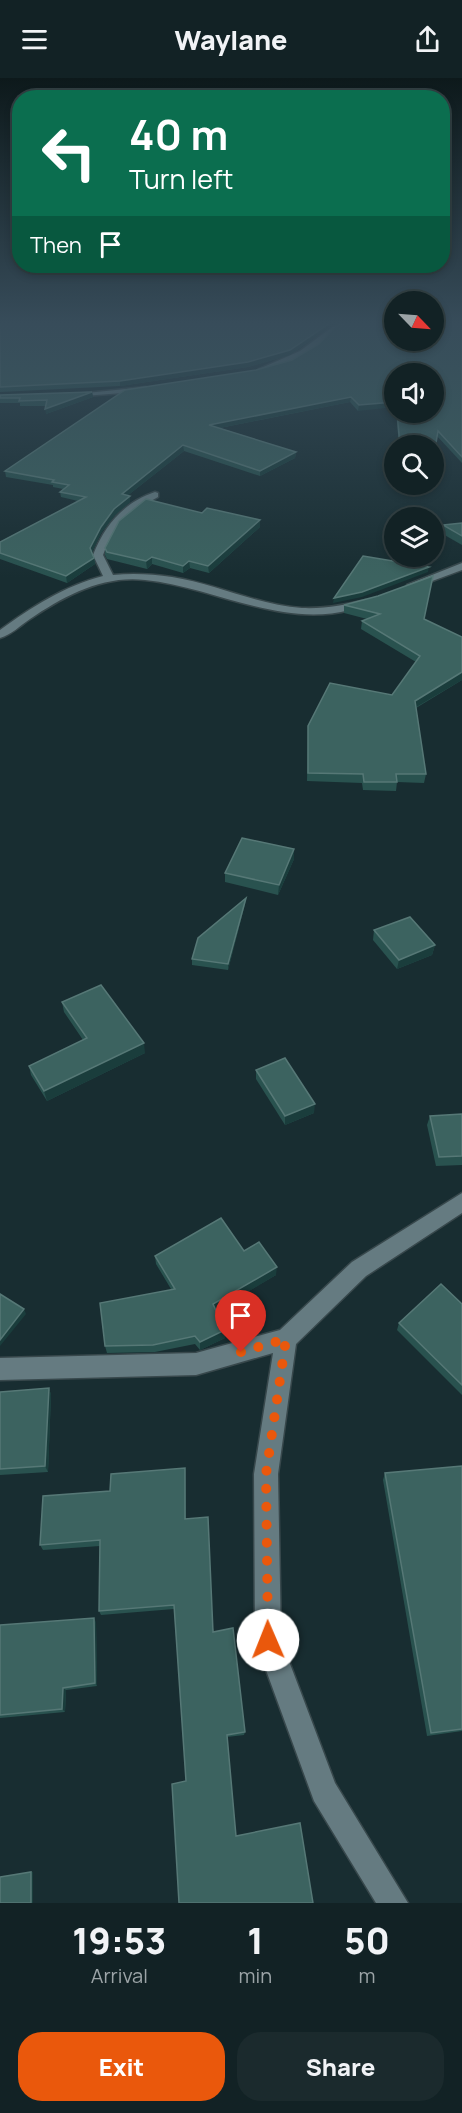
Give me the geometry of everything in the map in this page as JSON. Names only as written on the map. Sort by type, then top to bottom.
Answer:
[{"type":"street","points":[[109,578],[98,555],[106,532],[120,513],[155,495]]},
{"type":"street","points":[[401,589],[462,566]]},
{"type":"street","points":[[0,635],[50,601],[88,584],[109,578],[158,577],[279,608],[306,611],[352,608],[381,597]]},
{"type":"street","points":[[0,1369],[196,1364],[286,1339],[359,1269],[462,1202]]},
{"type":"street","points":[[286,1339],[266,1474],[268,1640],[324,1791],[393,1903]]},
{"type":"building","points":[[98,408],[294,408],[209,425],[296,452],[260,471],[183,445],[122,494],[130,496],[114,509],[101,527],[90,548],[94,558],[66,576],[0,553],[0,542],[86,497],[60,492],[69,485],[52,482],[54,480],[5,471]]},
{"type":"building","points":[[444,408],[462,408],[462,457],[438,431],[437,435],[399,435],[398,423],[444,423]]},
{"type":"building","points":[[146,499],[202,513],[207,508],[260,520],[208,566],[189,561],[183,566],[152,557],[146,561],[107,552],[105,548],[119,521]]},
{"type":"building","points":[[462,523],[462,536],[444,526]]},
{"type":"building","points":[[363,556],[384,560],[384,567],[429,567],[362,592],[334,598]]},
{"type":"building","points":[[433,576],[424,619],[462,637],[462,672],[415,701],[426,774],[396,774],[397,782],[364,782],[363,774],[308,773],[308,726],[330,683],[392,695],[420,656],[362,621],[380,614],[344,605],[378,596]]},
{"type":"building","points":[[242,838],[294,849],[279,885],[225,873]]},
{"type":"building","points":[[246,898],[228,964],[192,959],[198,938]]},
{"type":"building","points":[[410,917],[435,945],[399,960],[374,930]]},
{"type":"building","points":[[101,985],[144,1043],[44,1091],[29,1066],[87,1038],[62,1002]]},
{"type":"building","points":[[285,1058],[315,1104],[285,1116],[256,1070]]},
{"type":"building","points":[[462,1114],[462,1156],[439,1157],[430,1116]]},
{"type":"building","points":[[221,1218],[244,1251],[259,1242],[277,1267],[213,1304],[225,1330],[200,1342],[195,1336],[153,1345],[105,1346],[100,1303],[175,1289],[155,1256]]},
{"type":"building","points":[[441,1284],[462,1304],[462,1385],[399,1323]]},
{"type":"building","points":[[0,1294],[24,1309],[0,1340]]},
{"type":"building","points":[[49,1388],[45,1466],[0,1469],[0,1392]]},
{"type":"building","points":[[462,1466],[462,1729],[431,1733],[385,1473]]},
{"type":"building","points":[[185,1468],[185,1519],[208,1517],[213,1632],[233,1628],[245,1732],[227,1735],[236,1836],[300,1823],[313,1903],[179,1903],[172,1784],[186,1781],[174,1605],[99,1611],[100,1540],[40,1545],[43,1496],[110,1491],[111,1474]]},
{"type":"building","points":[[94,1618],[95,1683],[63,1688],[62,1709],[0,1715],[0,1625]]},
{"type":"building","points":[[31,1872],[31,1903],[0,1903],[0,1877]]},
{"type":"route","points":[[241,1352],[286,1339],[266,1474],[268,1640]]}]
